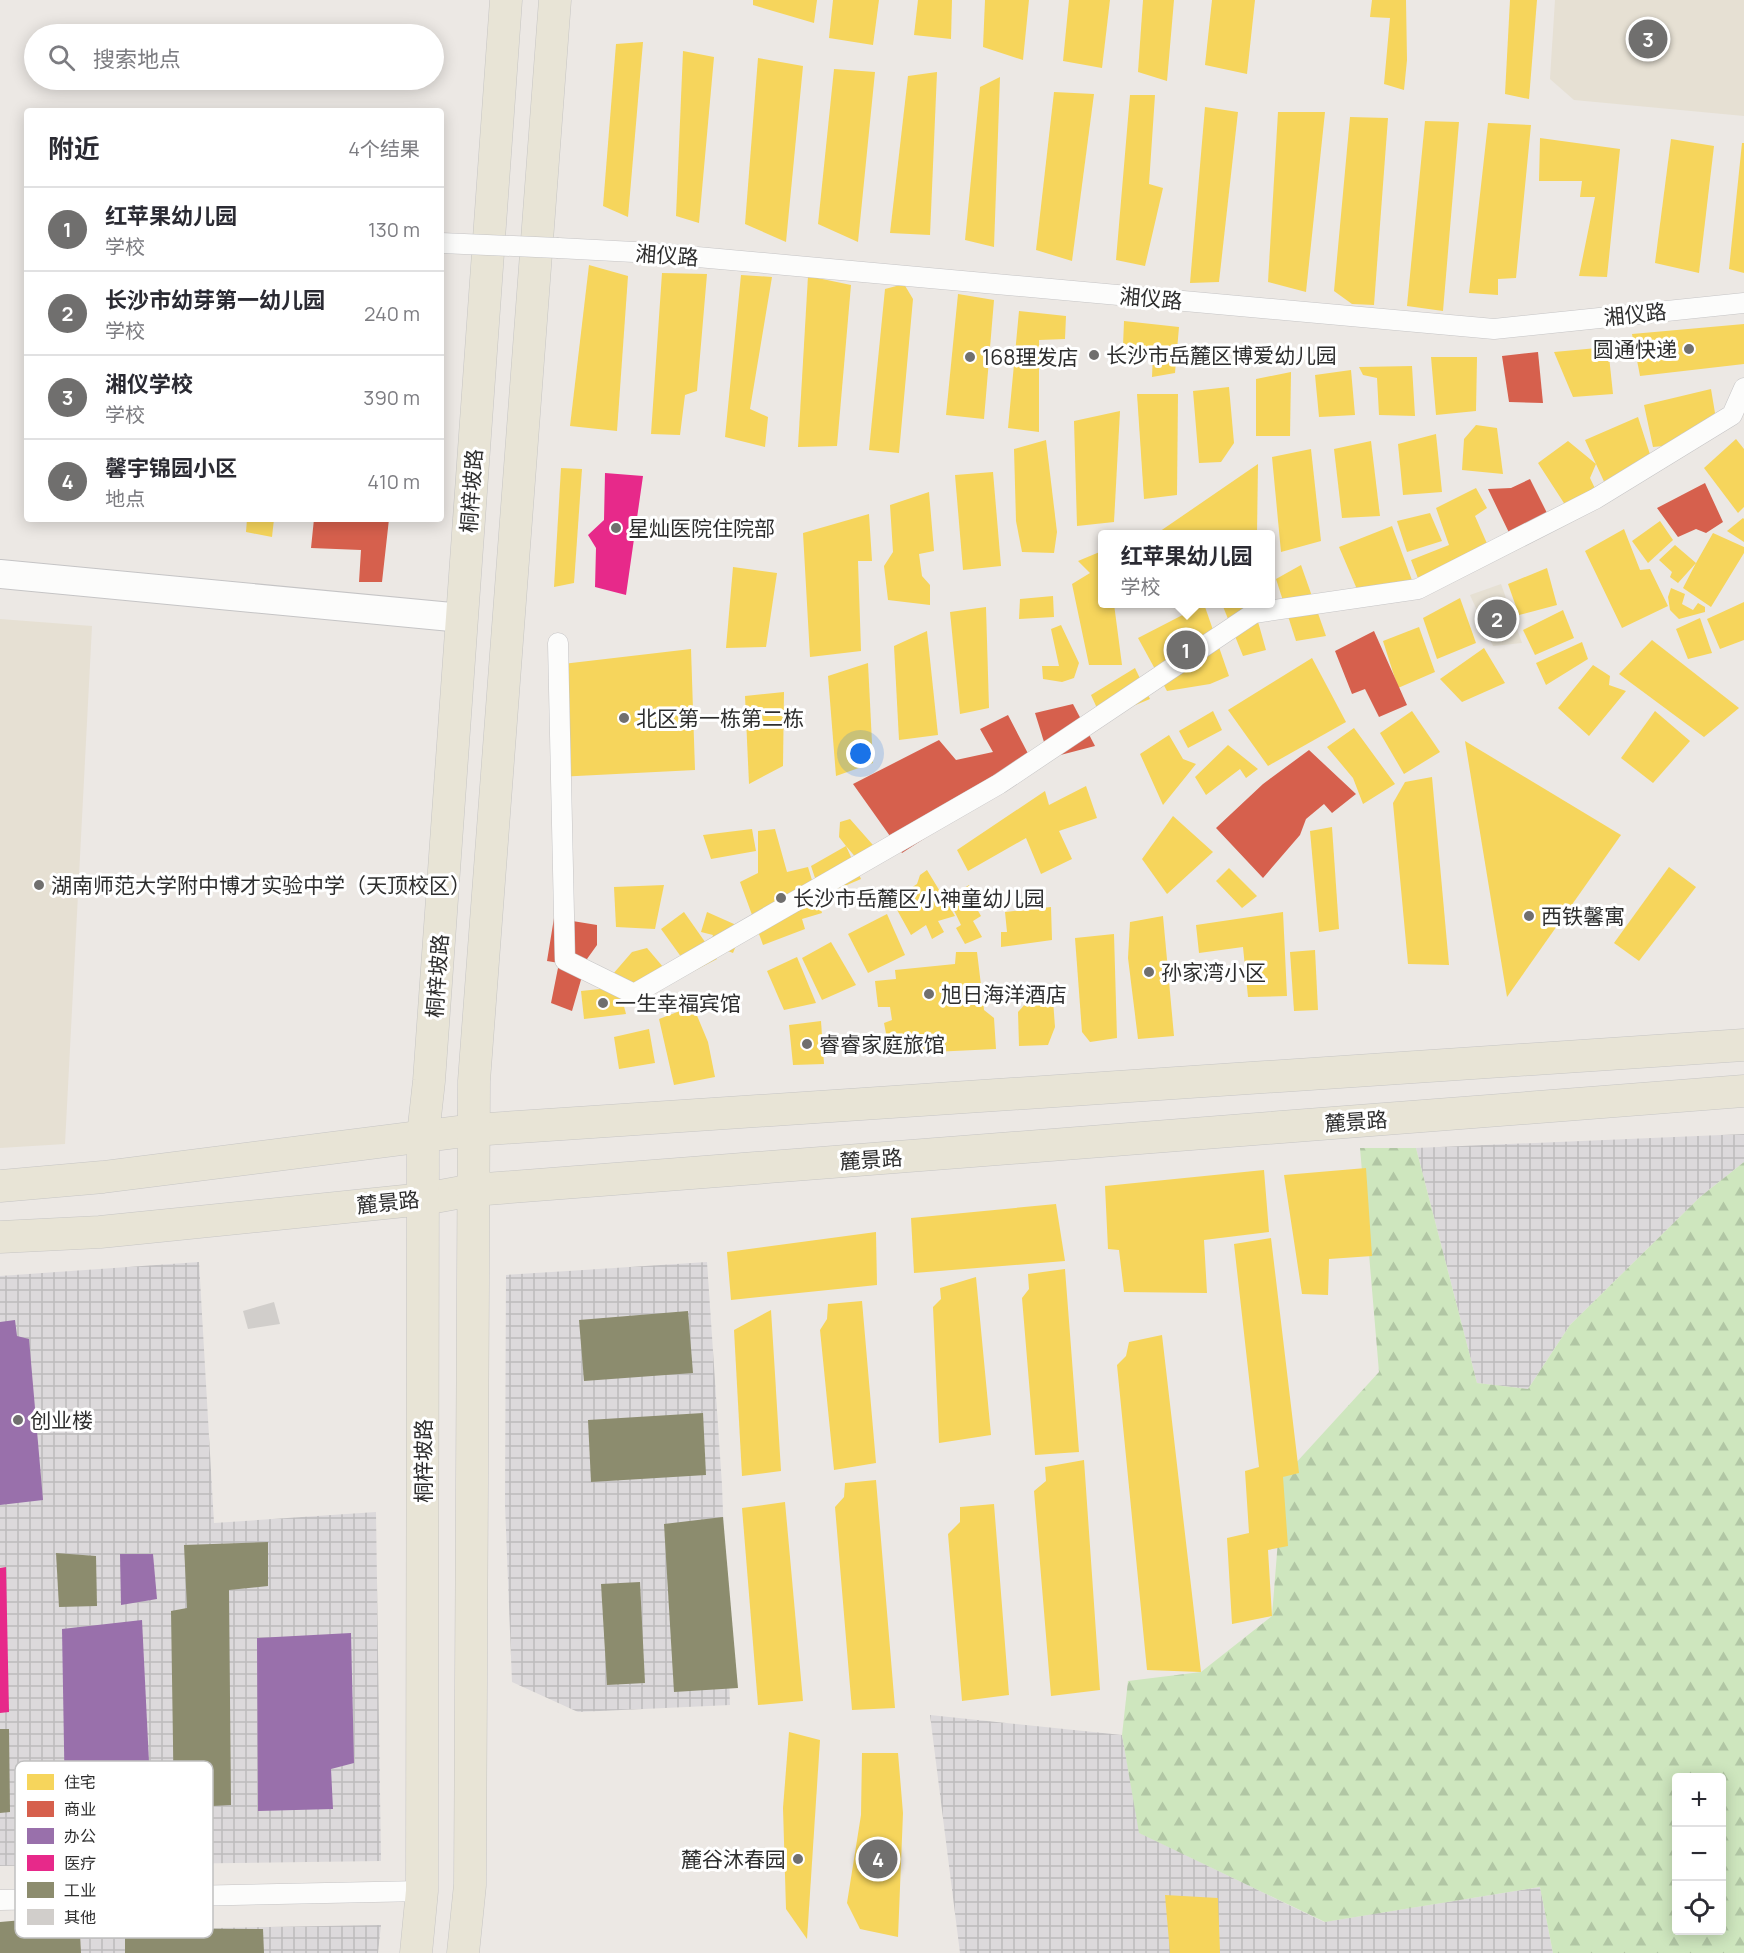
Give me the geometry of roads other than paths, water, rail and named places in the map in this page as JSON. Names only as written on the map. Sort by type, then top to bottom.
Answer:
[{"type":"main road","name":"桐梓坡路","points":[[416,1953],[422,1890],[423,1135],[429,1081],[506,0]]},
{"type":"main road","points":[[463,1953],[470,1885],[473,1130],[476,1057],[555,0]]},
{"type":"main road","points":[[0,1186],[103,1178],[473,1130],[1744,1045]]},
{"type":"main road","name":"麓景路","points":[[0,1237],[100,1232],[424,1199],[473,1190],[1744,1091]]},
{"type":"street","name":"湘仪路","points":[[444,243],[653,253],[1494,329],[1744,303]]},
{"type":"street","points":[[558,643],[565,960],[634,994],[999,784],[1254,613],[1418,589],[1595,499],[1732,415],[1744,388]]},
{"type":"street","points":[[0,574],[462,627]]},
{"type":"street","points":[[0,593],[462,627]]},
{"type":"street","points":[[213,1895],[422,1890]]},
{"type":"street","points":[[0,1900],[15,1900]]},
{"type":"place","name":"湘仪学校","points":[[1648,39]]},
{"type":"place","name":"圆通快递","points":[[1689,349]]},
{"type":"place","name":"长沙市岳麓区博爱幼儿园","points":[[1094,355]]},
{"type":"place","name":"168理发店","points":[[970,357]]},
{"type":"place","name":"星灿医院住院部","points":[[616,528]]},
{"type":"place","name":"长沙市幼芽第一幼儿园","points":[[1497,619]]},
{"type":"place","name":"红苹果幼儿园","points":[[1186,650]]},
{"type":"place","name":"北区第一栋第二栋","points":[[624,718]]},
{"type":"place","name":"湖南师范大学附中博才实验中学（天顶校区）","points":[[39,885]]},
{"type":"place","name":"长沙市岳麓区小神童幼儿园","points":[[781,898]]},
{"type":"place","name":"西铁馨寓","points":[[1529,916]]},
{"type":"place","name":"孙家湾小区","points":[[1149,972]]},
{"type":"place","name":"旭日海洋酒店","points":[[929,994]]},
{"type":"place","name":"一生幸福宾馆","points":[[603,1003]]},
{"type":"place","name":"睿睿家庭旅馆","points":[[807,1044]]},
{"type":"place","name":"创业楼","points":[[18,1420]]},
{"type":"place","name":"麓谷沐春园","points":[[798,1859]]},
{"type":"place","name":"馨宇锦园小区","points":[[878,1859]]}]
